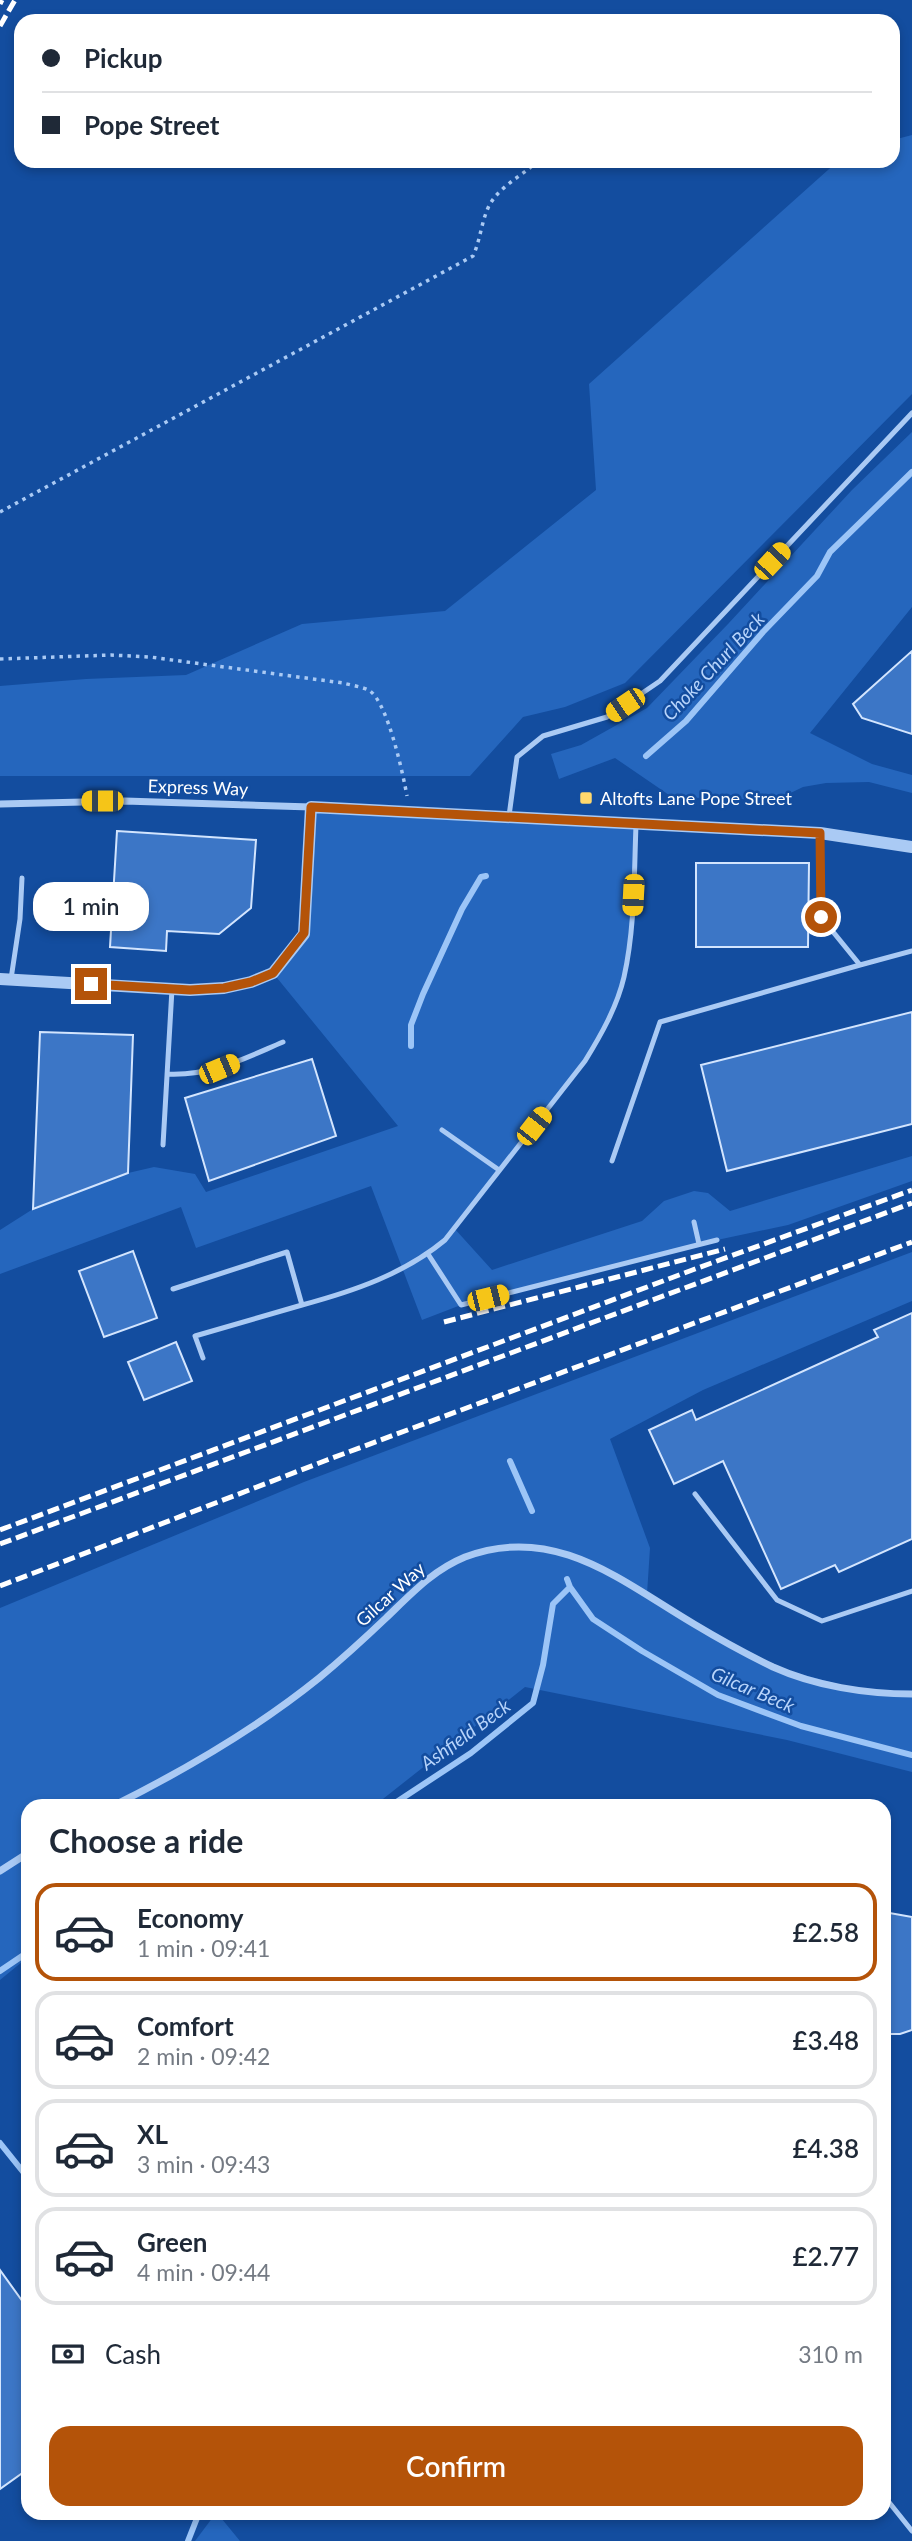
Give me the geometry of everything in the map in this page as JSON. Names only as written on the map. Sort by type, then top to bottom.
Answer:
[{"type":"street","name":"Express Way","points":[[0,804],[125,800],[311,807]]},
{"type":"street","points":[[5,979],[172,989],[224,988],[251,982],[273,973],[304,933],[311,807],[820,833],[912,847]]},
{"type":"street","name":"Gilcar Way","points":[[127,1799],[185,1769],[276,1710],[359,1644],[442,1568],[466,1557],[518,1546],[542,1548],[588,1561],[694,1624],[774,1667],[812,1681],[892,1694],[912,1694]]},
{"type":"street","points":[[0,1871],[21,1858]]},
{"type":"lane","points":[[509,818],[517,757],[542,736],[607,717],[660,681],[912,413]]},
{"type":"lane","points":[[203,1358],[195,1336],[332,1297],[392,1274],[428,1254],[445,1240],[585,1061],[601,1035],[623,979],[630,942],[636,825]]},
{"type":"lane","points":[[820,833],[821,917],[860,965]]},
{"type":"lane","points":[[5,979],[20,919],[22,878]]},
{"type":"lane","points":[[612,1161],[660,1023],[912,951]]},
{"type":"lane","points":[[163,1145],[172,989]]},
{"type":"lane","points":[[167,1074],[188,1075],[219,1069],[284,1042]]},
{"type":"lane","points":[[442,1130],[499,1170]]},
{"type":"lane","points":[[694,1222],[699,1244]]},
{"type":"lane","points":[[428,1254],[461,1305],[717,1240]]},
{"type":"lane","points":[[173,1289],[286,1252],[302,1305]]},
{"type":"lane","points":[[695,1494],[777,1600],[822,1621],[912,1591]]},
{"type":"lane","points":[[891,2505],[912,2531]]},
{"type":"path","points":[[0,512],[474,256],[487,209],[497,193],[530,168]]},
{"type":"path","points":[[0,659],[111,655],[150,657],[343,683],[369,691],[379,704],[388,724],[410,812]]},
{"type":"shaded area","points":[[912,135],[912,394],[625,683],[565,707],[523,717],[470,776],[0,776],[0,686],[186,675],[302,624],[445,611],[596,490],[589,384],[830,168],[900,168],[900,138]]},
{"type":"shaded area","points":[[912,432],[912,607],[810,733],[872,764],[912,775],[912,793],[869,782],[826,783],[803,787],[776,800],[672,797],[615,758],[559,779],[551,754],[581,745],[647,708],[852,490]]},
{"type":"shaded area","points":[[311,807],[636,825],[630,942],[623,979],[612,1011],[585,1061],[454,1228],[492,1270],[642,1221],[664,1201],[694,1191],[708,1193],[730,1211],[912,1156],[912,1181],[788,1225],[717,1240],[461,1305],[422,1320],[371,1186],[196,1248],[181,1207],[0,1274],[0,1230],[33,1209],[128,1173],[154,1167],[195,1174],[206,1192],[398,1126],[273,973],[304,933]]},
{"type":"shaded area","points":[[912,1252],[912,1301],[703,1390],[610,1439],[650,1548],[647,1594],[774,1667],[853,1688],[912,1694],[912,1772],[787,1740],[525,1687],[383,1799],[21,1799],[21,1963],[0,1980],[0,1608],[304,1482]]},
{"type":"shaded area","points":[[211,2520],[223,2520],[240,2541],[195,2541]]},
{"type":"building","points":[[912,651],[912,734],[862,718],[853,704]]},
{"type":"building","points":[[117,831],[256,840],[251,908],[219,934],[167,931],[166,951],[110,947]]},
{"type":"building","points":[[696,863],[809,863],[808,947],[696,947]]},
{"type":"building","points":[[912,1012],[912,1124],[727,1171],[701,1065]]},
{"type":"building","points":[[40,1032],[133,1035],[128,1173],[33,1209]]},
{"type":"building","points":[[312,1059],[336,1136],[209,1181],[185,1098]]},
{"type":"building","points":[[133,1251],[157,1318],[104,1337],[79,1271]]},
{"type":"building","points":[[912,1313],[912,1539],[839,1572],[835,1565],[781,1589],[723,1461],[674,1484],[649,1430],[692,1410],[696,1420],[878,1337],[874,1330]]},
{"type":"building","points":[[176,1342],[192,1381],[144,1400],[128,1362]]},
{"type":"building","points":[[891,1913],[912,1917],[912,2030],[891,2034]]},
{"type":"building","points":[[0,2270],[21,2299],[21,2474],[0,2489]]},
{"type":"waterway","name":"Choke Churl Beck","points":[[646,756],[686,721],[763,632],[817,576],[830,552],[912,472]]},
{"type":"waterway","name":"Choke Churl Beck","points":[[411,1046],[411,1025],[423,994],[462,909],[481,877],[486,876]]},
{"type":"waterway","name":"Choke Churl Beck","points":[[510,1461],[532,1511]]},
{"type":"waterway","name":"Gilcar Beck","points":[[567,1579],[593,1619],[718,1695],[801,1726],[912,1755]]},
{"type":"waterway","name":"Ashfield Beck","points":[[401,1799],[471,1753],[533,1703],[543,1665],[553,1604],[570,1587]]},
{"type":"waterway","name":"Ashfield Beck","points":[[0,1971],[21,1957]]},
{"type":"waterway","name":"Ashfield Beck","points":[[0,2143],[21,2169]]},
{"type":"waterway","name":"Ashfield Beck","points":[[188,2541],[196,2520]]},
{"type":"railway","points":[[0,4],[2,0]]},
{"type":"railway","points":[[0,26],[15,0]]},
{"type":"railway","points":[[0,1530],[912,1190]]},
{"type":"railway","points":[[0,1544],[912,1203]]},
{"type":"railway","points":[[0,1586],[327,1460],[912,1242]]},
{"type":"railway","points":[[444,1322],[725,1249]]},
{"type":"place","name":"Altofts Lane Pope Street","points":[[586,798]]},
{"type":"route","points":[[91,984],[190,990],[224,988],[251,982],[273,973],[304,933],[311,807],[820,833],[821,917]]}]
